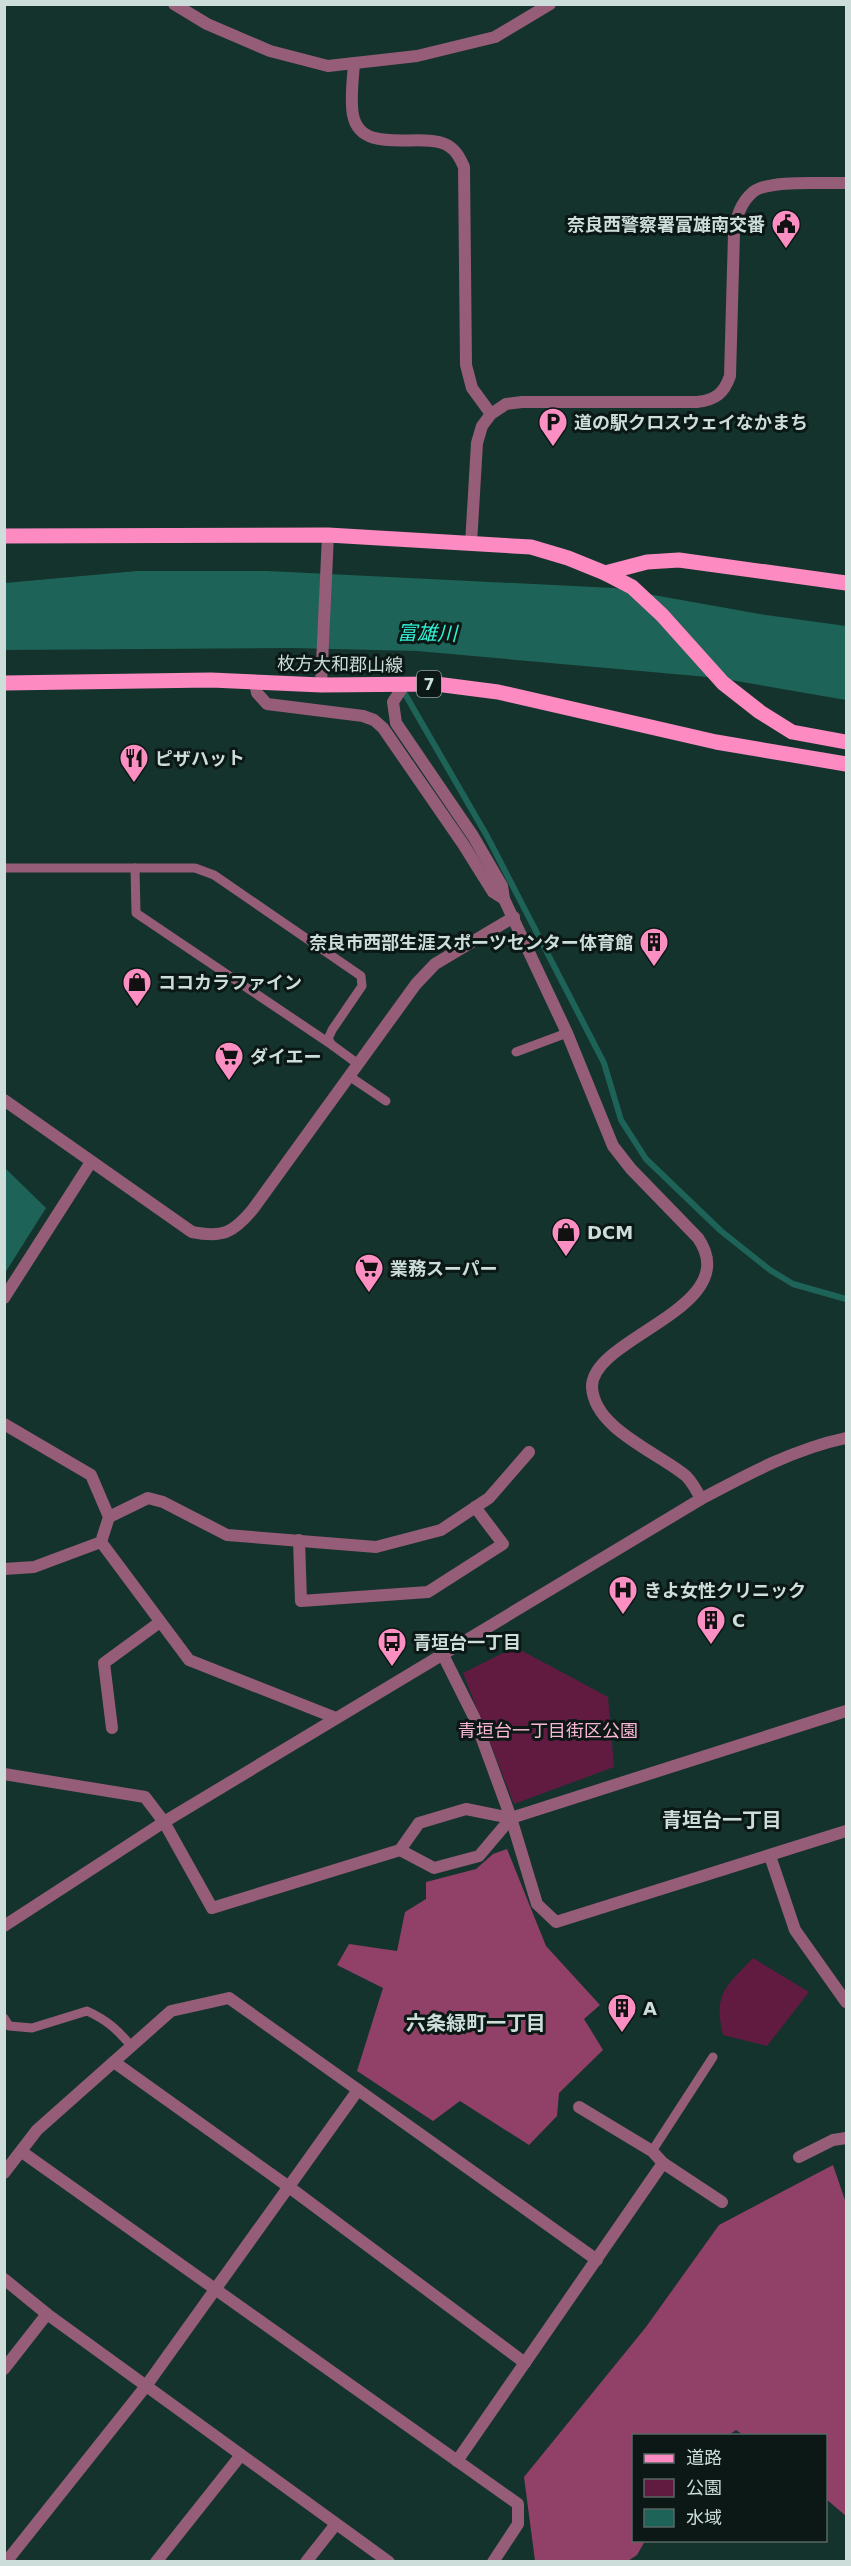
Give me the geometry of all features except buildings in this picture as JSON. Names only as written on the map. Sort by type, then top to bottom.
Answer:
[{"type":"main road","points":[[4,536],[531,547],[568,558],[632,587],[662,615],[723,683],[760,712],[792,732],[846,742]]},
{"type":"main road","points":[[611,576],[647,562],[679,560],[846,583]]},
{"type":"main road","name":"枚方大和郡山線","points":[[4,683],[211,680],[321,685],[436,684],[498,692],[716,742],[846,764]]},
{"type":"street","points":[[174,4],[207,24],[270,51],[328,66],[417,56],[495,37],[550,4]]},
{"type":"street","points":[[354,63],[352,114],[356,125],[366,134],[379,140],[446,144],[457,152],[464,167],[466,365],[472,388],[491,414]]},
{"type":"street","points":[[471,544],[477,443],[482,426],[491,414],[506,404],[522,402],[698,402],[709,401],[718,396],[726,388],[730,376],[734,234],[737,216],[743,204],[755,190],[776,185],[846,183]]},
{"type":"street","points":[[321,685],[328,542]]},
{"type":"street","points":[[255,682],[257,693],[267,704],[363,716],[374,720],[383,728],[464,844],[493,892],[504,899]]},
{"type":"street","points":[[404,685],[393,702],[396,723],[473,836],[502,886],[504,899],[567,1033],[613,1146],[631,1169],[706,1249],[708,1260],[700,1288],[688,1300],[614,1355],[599,1369],[592,1385],[595,1401],[607,1418],[628,1437],[686,1477],[695,1486],[701,1499]]},
{"type":"street","points":[[4,1100],[192,1232],[224,1235],[242,1223],[253,1209],[416,984],[435,964],[514,917]]},
{"type":"street","points":[[4,1298],[92,1162]]},
{"type":"street","points":[[4,1424],[91,1475],[109,1517],[101,1542]]},
{"type":"street","points":[[4,1926],[164,1822],[701,1499],[766,1465],[846,1438]]},
{"type":"street","points":[[109,1517],[148,1498],[163,1502],[227,1535],[376,1546],[441,1530],[489,1498],[529,1452]]},
{"type":"street","points":[[299,1540],[302,1601],[428,1592],[503,1544],[475,1507]]},
{"type":"street","points":[[4,1569],[34,1567],[101,1542]]},
{"type":"street","points":[[101,1542],[189,1660],[336,1718]]},
{"type":"street","points":[[112,1728],[104,1664],[160,1622]]},
{"type":"street","points":[[442,1653],[474,1717],[511,1818],[537,1904],[556,1922],[846,1831]]},
{"type":"street","points":[[4,1774],[144,1797],[164,1822],[212,1908],[400,1850],[419,1823],[466,1809],[511,1818],[846,1712]]},
{"type":"street","points":[[400,1850],[434,1868],[479,1856],[511,1818]]},
{"type":"street","points":[[770,1856],[795,1930],[842,1988],[846,2002]]},
{"type":"street","points":[[4,2173],[37,2130],[171,2011],[229,1998],[597,2260]]},
{"type":"street","points":[[114,2062],[289,2187],[525,2362]]},
{"type":"street","points":[[6,2562],[146,2386],[358,2090]]},
{"type":"street","points":[[579,2107],[652,2151],[663,2163],[722,2202]]},
{"type":"street","points":[[799,2157],[833,2140],[846,2138]]},
{"type":"street","points":[[22,2152],[518,2504],[518,2524],[493,2562]]},
{"type":"street","points":[[457,2460],[663,2163]]},
{"type":"street","points":[[4,2279],[47,2314],[389,2562]]},
{"type":"street","points":[[4,2369],[47,2314]]},
{"type":"street","points":[[156,2562],[241,2455]]},
{"type":"street","points":[[306,2562],[336,2524]]},
{"type":"lane","points":[[4,868],[195,868],[205,870],[361,976],[362,986],[329,1035],[332,1045]]},
{"type":"lane","points":[[135,868],[136,913],[358,1064]]},
{"type":"lane","points":[[516,1052],[567,1033]]},
{"type":"lane","points":[[349,1076],[386,1101]]},
{"type":"lane","points":[[4,2018],[9,2026],[32,2028],[87,2011],[104,2018],[118,2029],[131,2046]]},
{"type":"lane","points":[[652,2151],[713,2057]]},
{"type":"green space","name":"青垣台一丁目街区公園","points":[[515,1647],[608,1697],[614,1767],[514,1804],[463,1673]]},
{"type":"green space","points":[[753,1958],[809,1992],[767,2046],[723,2035],[720,2021],[721,2000],[724,1992]]},
{"type":"shaded area","points":[[507,1849],[546,1946],[600,2005],[584,2019],[603,2050],[559,2093],[557,2116],[529,2145],[460,2101],[433,2121],[357,2071],[383,1988],[337,1965],[349,1944],[397,1951],[405,1912],[426,1899],[426,1882],[476,1869],[493,1854]]},
{"type":"shaded area","points":[[833,2165],[846,2203],[846,2516],[827,2500],[827,2434],[742,2434],[736,2430],[730,2434],[632,2434],[632,2542],[644,2542],[637,2555],[628,2561],[535,2561],[524,2477],[646,2327],[719,2225]]},
{"type":"water","name":"富雄川","points":[[137,571],[268,571],[614,588],[766,615],[846,626],[846,700],[719,678],[417,651],[292,648],[5,650],[5,583]]},
{"type":"water","points":[[5,1168],[46,1208],[5,1273]]},
{"type":"waterway","points":[[405,694],[487,836],[604,1063],[621,1120],[646,1159],[721,1231],[770,1270],[793,1284],[846,1299]]},
{"type":"place","name":"奈良西警察署富雄南交番","points":[[786,250]]},
{"type":"place","name":"道の駅クロスウェイなかまち","points":[[553,448]]},
{"type":"place","name":"ピザハット","points":[[134,784]]},
{"type":"place","name":"奈良市西部生涯スポーツセンター体育館","points":[[654,968]]},
{"type":"place","name":"ココカラファイン","points":[[137,1008]]},
{"type":"place","name":"ダイエー","points":[[229,1082]]},
{"type":"place","name":"DCM","points":[[566,1258]]},
{"type":"place","name":"業務スーパー","points":[[369,1294]]},
{"type":"place","name":"きよ女性クリニック","points":[[623,1616]]},
{"type":"place","name":"C","points":[[711,1646]]},
{"type":"place","name":"青垣台一丁目","points":[[392,1668]]},
{"type":"place","name":"A","points":[[622,2034]]},
{"type":"district","name":"青垣台一丁目","points":[[722,1820]]},
{"type":"district","name":"六条緑町一丁目","points":[[476,2023]]}]
